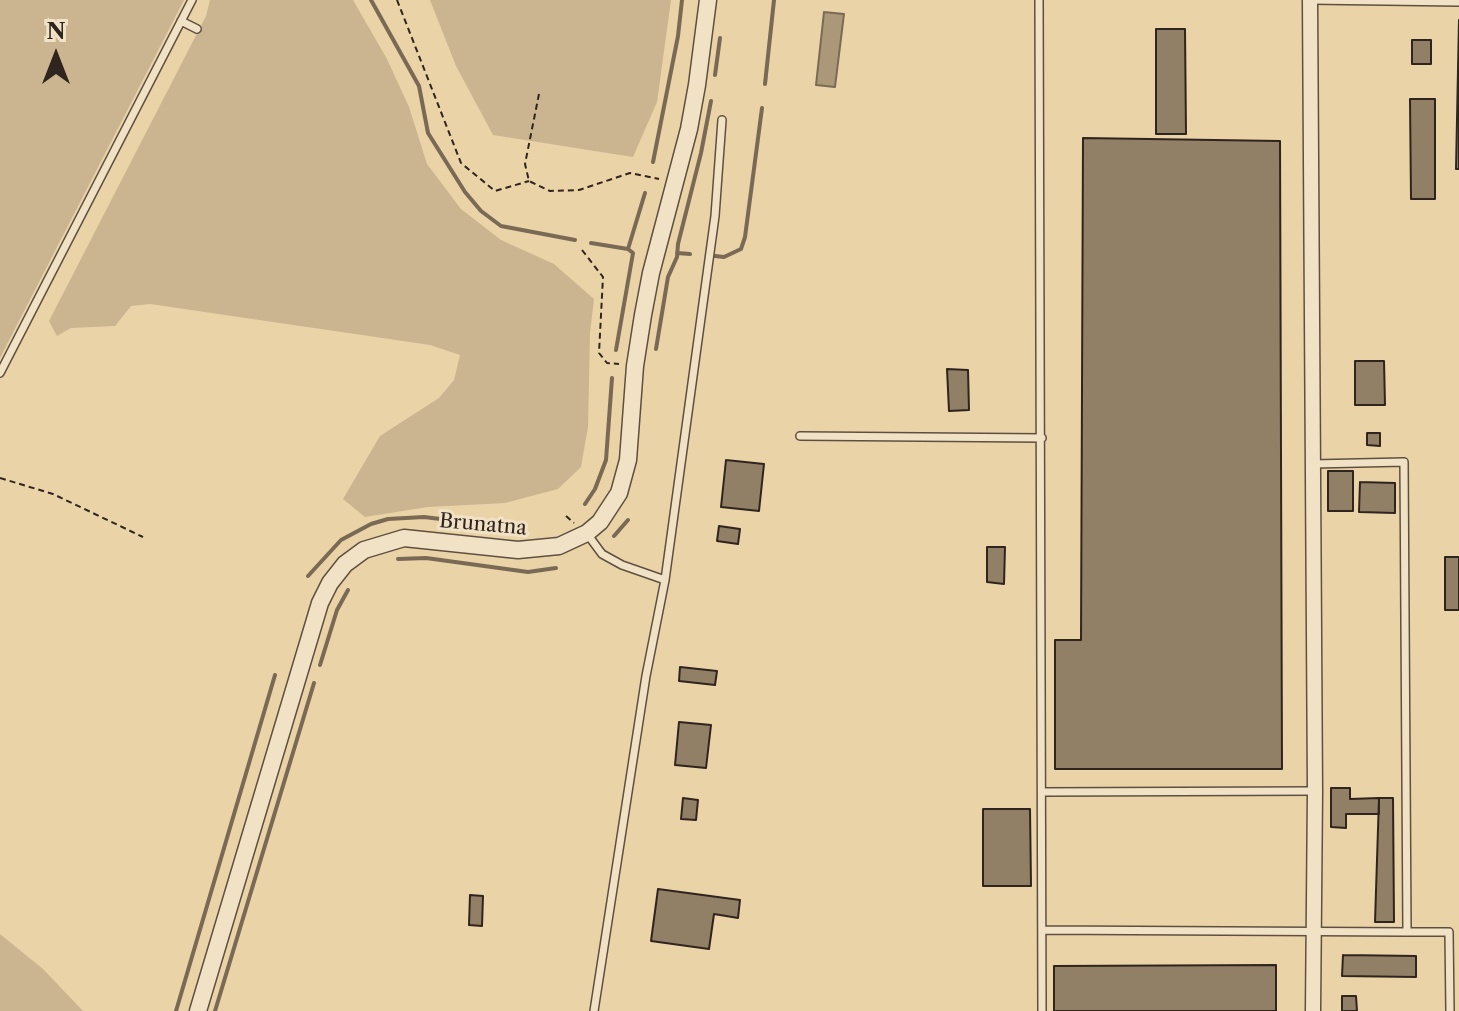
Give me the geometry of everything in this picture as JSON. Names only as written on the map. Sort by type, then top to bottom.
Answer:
[{"type":"street","name":"Brunatna","points":[[198,1011],[320,603],[345,564],[364,550],[404,538],[518,550],[559,546],[587,533],[612,507],[625,477],[635,366],[651,273],[697,85],[708,0]]},
{"type":"street","points":[[1310,0],[1315,791],[1313,1011]]},
{"type":"lane","points":[[0,373],[192,0]]},
{"type":"lane","points":[[1039,0],[1042,1011]]},
{"type":"lane","points":[[1310,0],[1459,2]]},
{"type":"lane","points":[[181,21],[197,29]]},
{"type":"lane","points":[[594,1011],[646,676],[665,580],[715,216],[722,120]]},
{"type":"lane","points":[[800,436],[1042,438]]},
{"type":"lane","points":[[1313,464],[1404,462],[1407,932]]},
{"type":"lane","points":[[587,533],[602,554],[622,565],[665,580]]},
{"type":"lane","points":[[1042,792],[1315,791]]},
{"type":"lane","points":[[1042,930],[1449,932],[1450,1011]]},
{"type":"path","points":[[397,0],[461,163],[495,191],[529,181],[550,191],[579,190],[630,173],[675,182]]},
{"type":"path","points":[[529,181],[525,164],[539,94]]},
{"type":"path","points":[[582,250],[603,277],[599,353],[607,363],[635,366]]},
{"type":"path","points":[[0,478],[53,494],[143,537]]},
{"type":"shaded area","points":[[0,0],[184,0],[0,358]]},
{"type":"shaded area","points":[[210,0],[353,0],[387,59],[409,107],[427,164],[461,209],[501,240],[554,264],[594,299],[590,333],[588,427],[581,467],[558,489],[505,503],[428,507],[365,517],[343,499],[380,436],[439,398],[454,380],[460,355],[430,345],[150,304],[131,306],[115,326],[71,328],[57,336],[49,321],[206,16]]},
{"type":"shaded area","points":[[430,0],[671,0],[657,102],[633,157],[493,135],[456,66]]},
{"type":"shaded area","points":[[824,12],[844,14],[835,87],[816,85]]},
{"type":"shaded area","points":[[0,934],[43,969],[83,1011],[0,1011]]},
{"type":"building","points":[[1459,20],[1459,169],[1456,169]]},
{"type":"building","points":[[1156,29],[1185,29],[1186,134],[1156,134]]},
{"type":"building","points":[[1412,40],[1431,40],[1431,64],[1412,64]]},
{"type":"building","points":[[1410,99],[1435,99],[1435,199],[1411,199]]},
{"type":"building","points":[[1083,138],[1280,141],[1282,769],[1055,769],[1055,640],[1081,640]]},
{"type":"building","points":[[1355,361],[1384,361],[1385,405],[1355,405]]},
{"type":"building","points":[[947,369],[968,370],[969,410],[949,411]]},
{"type":"building","points":[[1367,433],[1380,433],[1380,446],[1367,445]]},
{"type":"building","points":[[726,460],[764,464],[759,511],[721,507]]},
{"type":"building","points":[[1328,471],[1353,471],[1353,511],[1328,511]]},
{"type":"building","points":[[1360,482],[1395,483],[1395,513],[1359,512]]},
{"type":"building","points":[[719,526],[740,529],[738,544],[717,541]]},
{"type":"building","points":[[987,547],[1005,547],[1004,584],[987,582]]},
{"type":"building","points":[[1445,557],[1459,557],[1459,610],[1445,610]]},
{"type":"building","points":[[680,667],[717,671],[715,685],[679,681]]},
{"type":"building","points":[[679,722],[711,725],[706,768],[675,765]]},
{"type":"building","points":[[1331,788],[1350,788],[1350,799],[1379,798],[1379,814],[1346,814],[1346,828],[1331,827]]},
{"type":"building","points":[[683,798],[698,800],[696,820],[681,819]]},
{"type":"building","points":[[1379,798],[1393,798],[1394,922],[1375,922]]},
{"type":"building","points":[[983,809],[1030,809],[1031,886],[983,886]]},
{"type":"building","points":[[658,889],[740,900],[738,918],[714,914],[709,949],[651,941]]},
{"type":"building","points":[[470,895],[483,896],[482,926],[469,925]]},
{"type":"building","points":[[1343,955],[1416,956],[1416,977],[1342,976]]},
{"type":"building","points":[[1276,965],[1276,1011],[1054,1011],[1054,966]]},
{"type":"building","points":[[1342,996],[1356,996],[1357,1011],[1342,1011]]},
{"type":"waterway","points":[[371,0],[419,86],[428,133],[465,192],[481,211],[501,226],[575,240]]},
{"type":"waterway","points":[[653,162],[678,36],[682,0]]},
{"type":"waterway","points":[[765,84],[774,0]]},
{"type":"waterway","points":[[715,75],[720,38]]},
{"type":"waterway","points":[[656,349],[668,277],[677,257],[711,101]]},
{"type":"waterway","points":[[715,256],[724,257],[741,249],[745,237],[762,108]]},
{"type":"waterway","points":[[616,350],[633,253],[628,249],[645,193]]},
{"type":"waterway","points":[[591,243],[628,249]]},
{"type":"waterway","points":[[677,253],[690,254]]},
{"type":"waterway","points":[[585,504],[595,489],[606,460],[612,378]]},
{"type":"waterway","points":[[308,576],[341,540],[388,519],[424,517],[506,527]]},
{"type":"waterway","points":[[614,536],[628,520]]},
{"type":"waterway","points":[[398,559],[426,558],[528,572],[556,568]]},
{"type":"waterway","points":[[320,665],[337,610],[348,590]]},
{"type":"waterway","points":[[176,1011],[275,675]]},
{"type":"waterway","points":[[215,1011],[314,683]]}]
